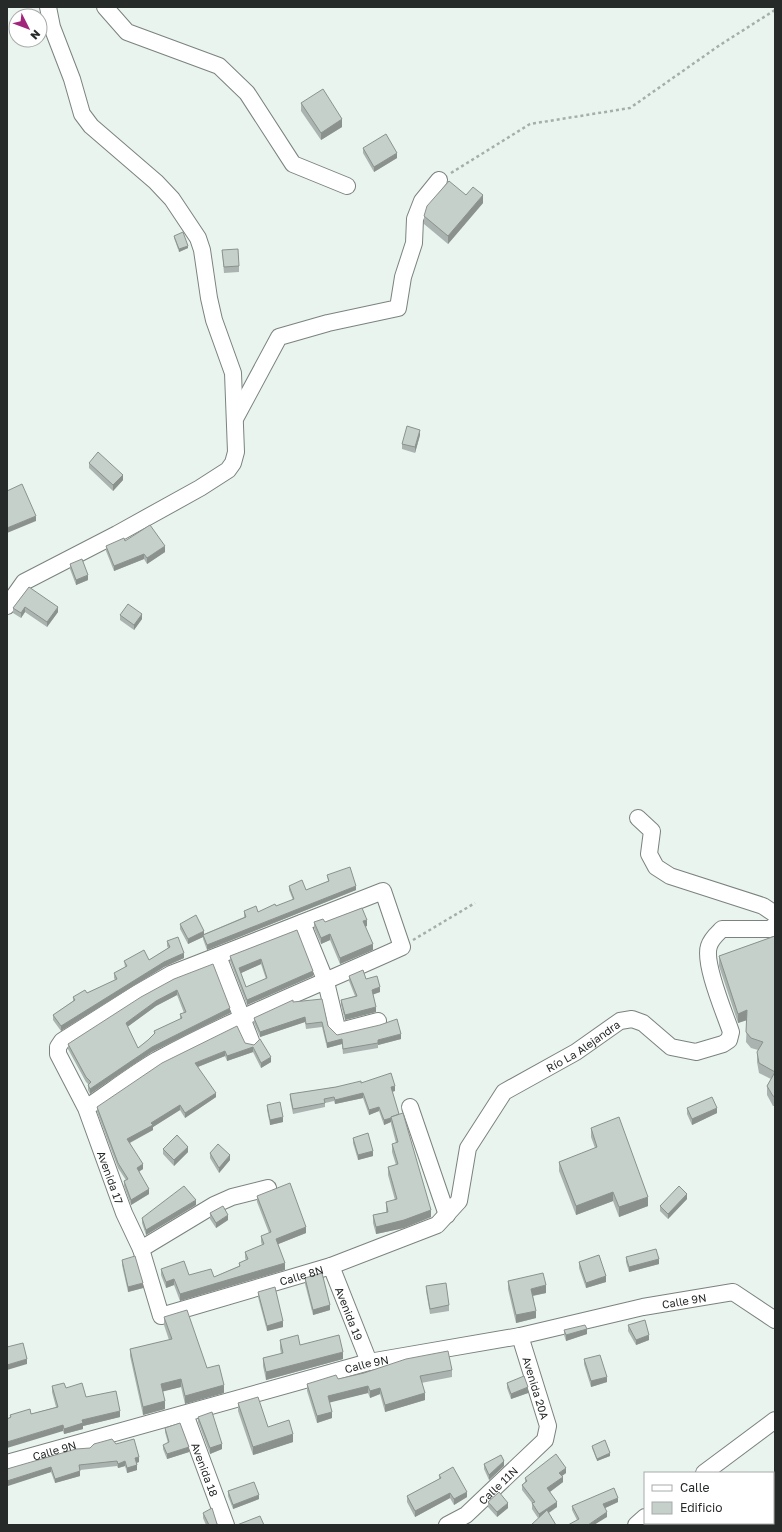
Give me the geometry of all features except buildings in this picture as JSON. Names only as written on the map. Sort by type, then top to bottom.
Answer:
[{"type":"street","points":[[7,606],[18,589],[28,579],[124,530],[200,488],[228,470],[233,463],[236,452],[234,373],[227,351],[214,320],[209,298],[202,250],[198,238],[172,199],[156,182],[91,126],[82,114],[52,27],[48,7]]},
{"type":"street","points":[[105,7],[127,32],[219,66],[246,93],[293,164],[347,186]]},
{"type":"street","points":[[235,418],[279,337],[328,323],[398,308],[403,277],[414,243],[415,219],[422,201],[439,180]]},
{"type":"street","points":[[638,818],[652,831],[649,854],[656,867],[670,876],[763,906],[775,914]]},
{"type":"street","points":[[86,1108],[156,1061],[241,1017],[326,982],[402,947],[383,891],[218,956],[241,1017],[251,1041]]},
{"type":"street","points":[[302,923],[326,982],[337,1028],[340,1031],[378,1021]]},
{"type":"street","name":"Río La Alejandra","points":[[442,1220],[459,1201],[468,1148],[504,1092],[576,1052],[620,1021],[632,1019],[643,1023],[670,1047],[696,1052],[723,1044],[729,1040],[731,1032],[709,970],[708,946],[714,936],[722,929],[770,929],[775,925]]},
{"type":"street","name":"Avenida 17","points":[[161,1316],[141,1249],[124,1212],[86,1108],[58,1054],[58,1047],[62,1041],[136,994],[171,974],[218,956]]},
{"type":"street","points":[[410,1107],[442,1220]]},
{"type":"street","points":[[141,1249],[232,1197],[268,1188]]},
{"type":"street","name":"Calle 8N","points":[[161,1316],[331,1266],[442,1220]]},
{"type":"street","name":"Avenida 19","points":[[331,1266],[369,1362]]},
{"type":"street","name":"Calle 9N","points":[[7,1463],[369,1362],[520,1336],[643,1308],[733,1292],[775,1320]]},
{"type":"street","name":"Avenida 20A","points":[[520,1336],[548,1426],[545,1440]]},
{"type":"street","name":"Avenida 18","points":[[185,1414],[226,1525]]},
{"type":"street","points":[[705,1472],[775,1420]]},
{"type":"street","name":"Calle 11N","points":[[447,1525],[466,1515],[545,1440]]},
{"type":"street","points":[[636,1525],[644,1519]]},
{"type":"path","points":[[439,180],[530,124],[630,108],[720,45],[775,10]]},
{"type":"path","points":[[402,947],[475,903]]}]
